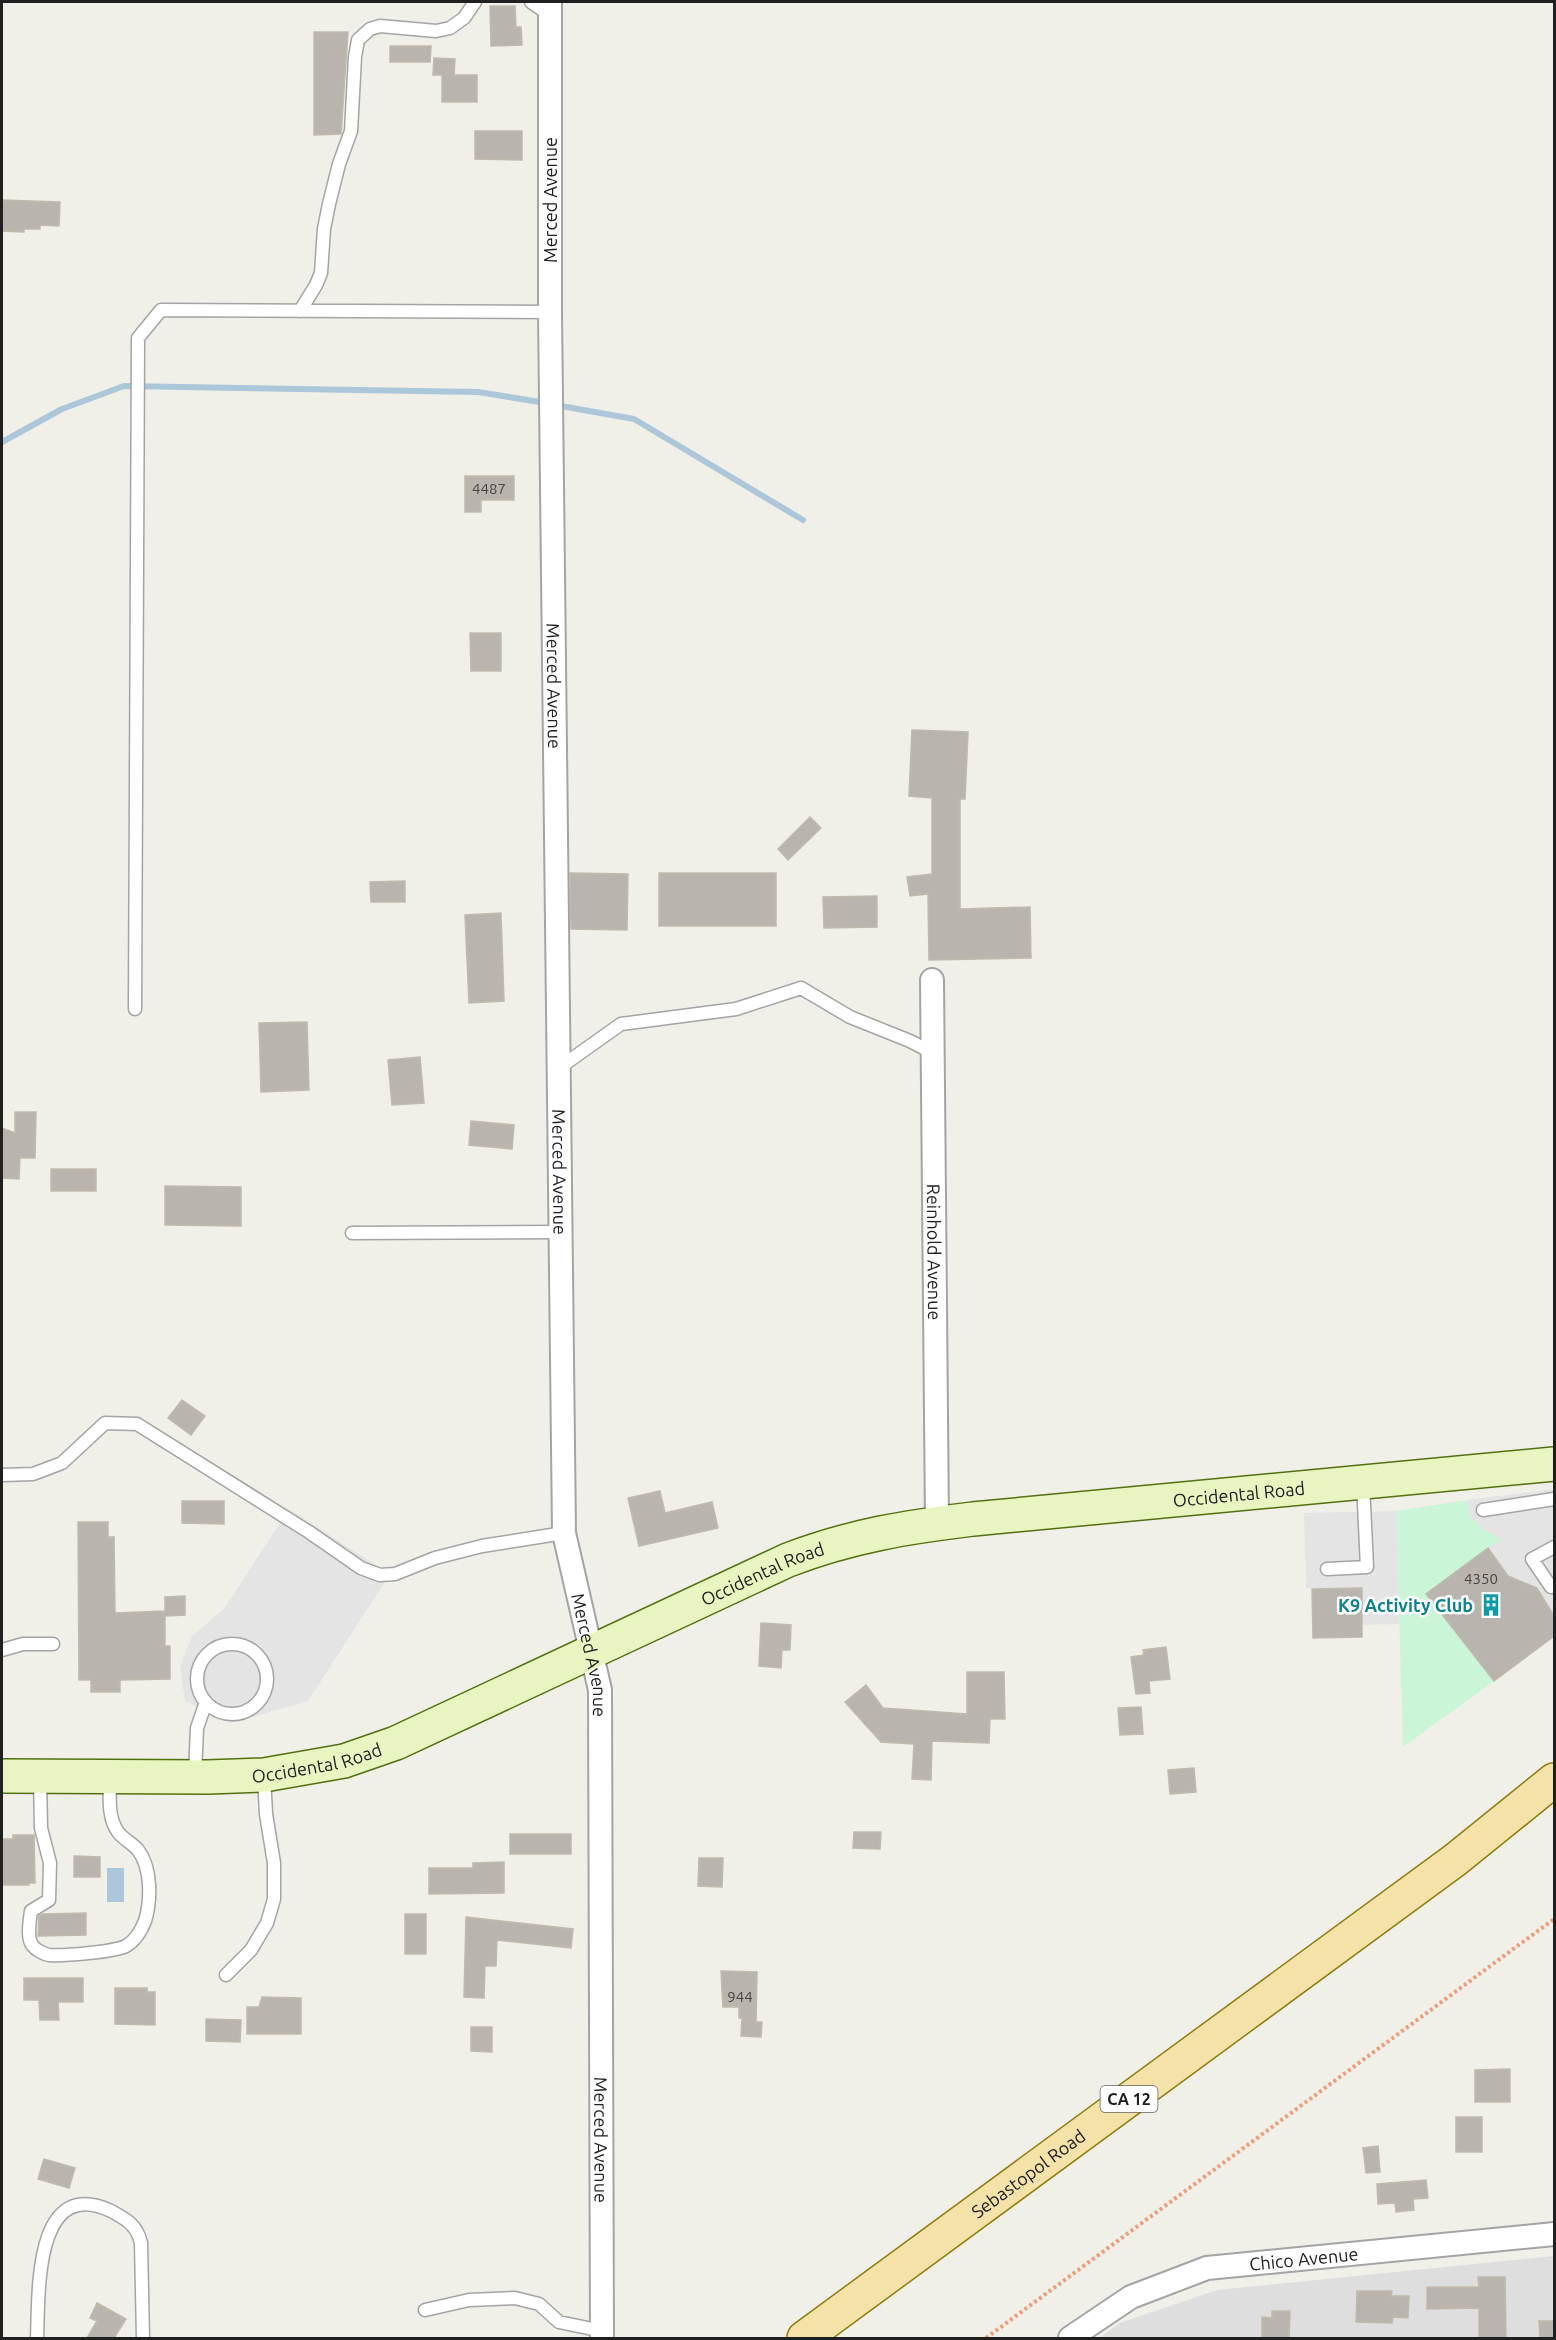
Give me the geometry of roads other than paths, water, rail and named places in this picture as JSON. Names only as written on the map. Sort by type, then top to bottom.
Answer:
[{"type":"main road","name":"Sebastopol Road","points":[[804,2338],[1455,1860],[1554,1780]]},
{"type":"main road","name":"Sebastopol Road","points":[[1455,1860],[1554,1795]]},
{"type":"street","name":"Merced Avenue","points":[[550,8],[550,312],[564,1533],[600,1690],[602,2335]]},
{"type":"street","name":"Reinhold Avenue","points":[[932,980],[937,1524]]},
{"type":"street","name":"Occidental Road","points":[[2,1776],[195,1778],[264,1775],[344,1761],[396,1743],[756,1574],[818,1549],[880,1532],[937,1524],[1554,1464]]},
{"type":"street","name":"Chico Avenue","points":[[1070,2338],[1131,2297],[1207,2268],[1554,2234]]},
{"type":"lane","points":[[300,311],[321,273],[324,229],[329,204],[339,164],[351,131],[358,40],[370,29],[380,26],[436,31],[450,28],[464,18],[476,2]]},
{"type":"lane","points":[[531,2],[550,8]]},
{"type":"lane","points":[[135,1009],[138,338],[160,310],[550,312]]},
{"type":"lane","points":[[559,1068],[621,1024],[736,1009],[801,988],[850,1017],[910,1041],[933,1053]]},
{"type":"lane","points":[[352,1233],[561,1232]]},
{"type":"lane","points":[[2,1475],[33,1474],[62,1463],[105,1423],[137,1424],[309,1532],[361,1568],[380,1575],[395,1574],[435,1558],[482,1546],[564,1533]]},
{"type":"lane","points":[[1327,1569],[1367,1567],[1363,1482]]},
{"type":"lane","points":[[1483,1510],[1554,1499]]},
{"type":"lane","points":[[1551,1587],[1532,1559],[1554,1547]]},
{"type":"lane","points":[[2,1650],[23,1644],[53,1644]]},
{"type":"lane","points":[[229,1644],[241,1645],[260,1658],[267,1680],[259,1701],[239,1713],[217,1710],[206,1702],[197,1684],[197,1672],[201,1662],[209,1653],[229,1644]]},
{"type":"lane","points":[[195,1778],[197,1728],[206,1702]]},
{"type":"lane","points":[[226,1975],[251,1950],[267,1923],[274,1899],[274,1863],[264,1775]]},
{"type":"lane","points":[[40,1776],[41,1828],[50,1863],[49,1900],[31,1911],[30,1941],[34,1948],[47,1955],[115,1950],[126,1946],[137,1937],[145,1921],[147,1868],[139,1851],[118,1832],[114,1825],[110,1809],[110,1777]]},
{"type":"lane","points":[[37,2338],[37,2296],[43,2252],[54,2221],[66,2210],[82,2205],[104,2208],[131,2222],[139,2232],[143,2338]]},
{"type":"lane","points":[[425,2310],[469,2300],[515,2298],[539,2304],[559,2322],[602,2335]]},
{"type":"water","points":[[107,1868],[124,1868],[124,1902],[107,1902]]},
{"type":"waterway","points":[[2,442],[62,409],[124,386],[478,392],[540,402]]},
{"type":"waterway","points":[[561,406],[634,419],[803,520]]},
{"type":"place","name":"K9 Activity Club","points":[[1491,1605]]}]
